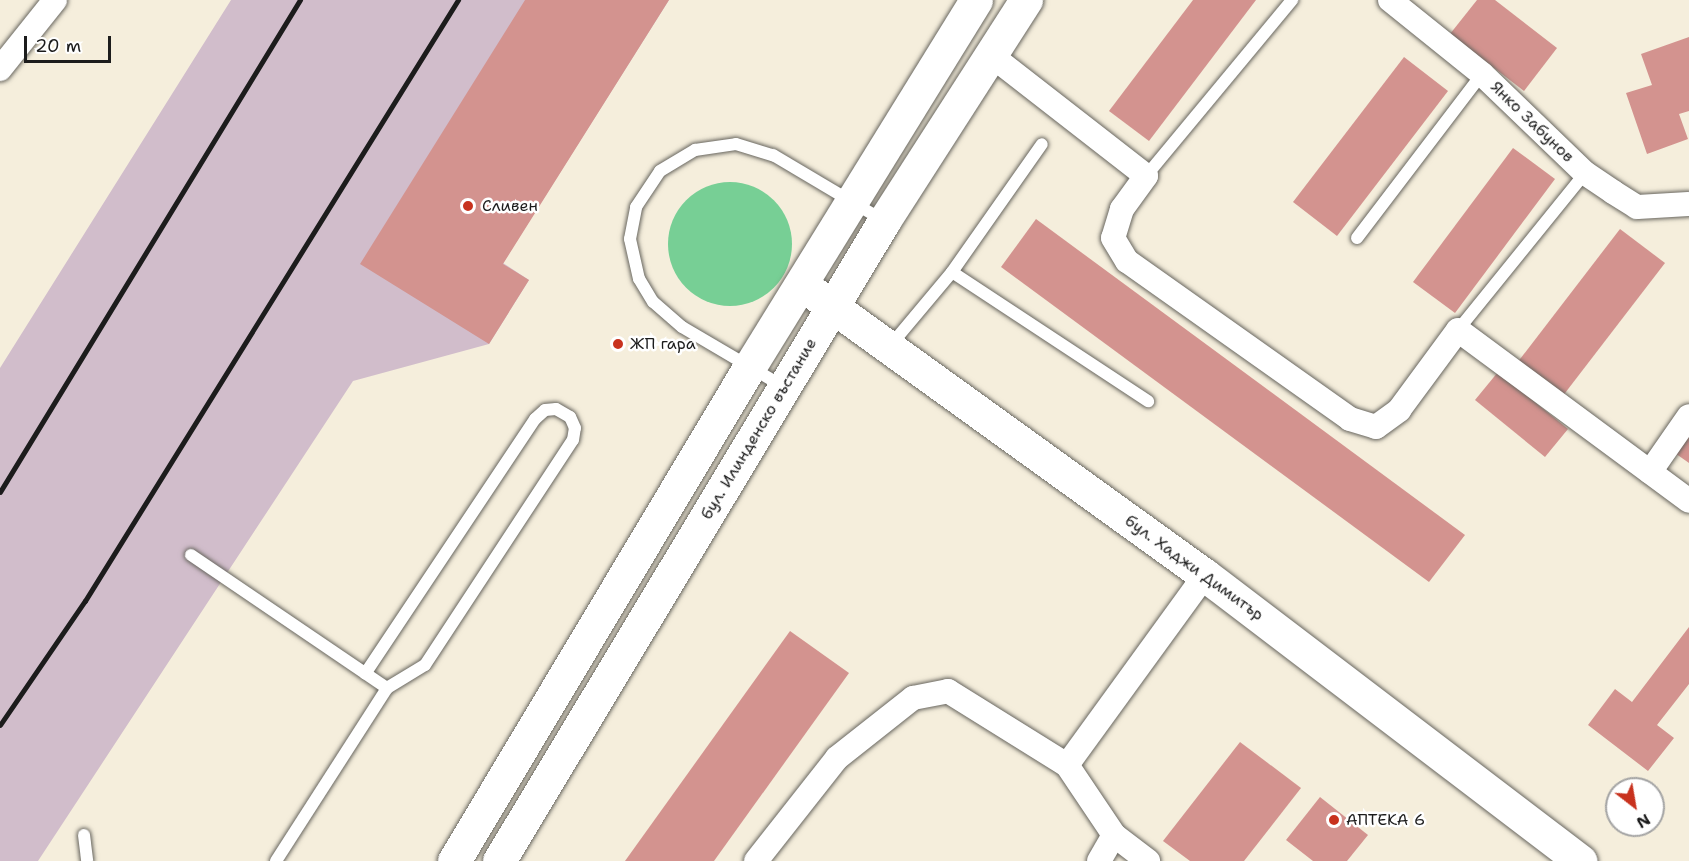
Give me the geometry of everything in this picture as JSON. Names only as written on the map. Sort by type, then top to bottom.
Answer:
[{"type":"main road","points":[[454,861],[750,366],[976,0]]},
{"type":"main road","name":"бул. Илинденско въстание","points":[[499,861],[884,221],[1026,0]]},
{"type":"main road","name":"бул. Хаджи Димитър","points":[[800,285],[1205,575],[1580,861]]},
{"type":"street","points":[[0,69],[56,0]]},
{"type":"street","name":"Янко Забунов","points":[[1390,0],[1482,74],[1585,173],[1637,207],[1689,204]]},
{"type":"street","points":[[992,56],[1146,177],[1122,210],[1113,238],[1127,261],[1350,419],[1376,427],[1399,411],[1458,330],[1689,501]]},
{"type":"street","points":[[1650,472],[1689,416]]},
{"type":"street","points":[[1067,765],[1205,575]]},
{"type":"street","points":[[756,861],[837,758],[913,698],[948,691],[1067,765],[1114,835],[1148,861]]},
{"type":"street","points":[[1099,861],[1114,835]]},
{"type":"lane","points":[[1146,177],[1292,0]]},
{"type":"lane","points":[[1357,238],[1482,74]]},
{"type":"lane","points":[[785,388],[682,327],[653,303],[639,279],[630,239],[636,207],[660,171],[695,150],[736,144],[773,155],[884,221]]},
{"type":"lane","points":[[889,347],[952,272],[1041,144]]},
{"type":"lane","points":[[1458,330],[1585,173]]},
{"type":"lane","points":[[952,272],[1148,401]]},
{"type":"lane","points":[[276,861],[387,688],[425,665],[573,440],[575,428],[570,417],[556,409],[545,410],[536,419],[365,674]]},
{"type":"lane","points":[[191,555],[387,688]]},
{"type":"lane","points":[[84,835],[87,861]]},
{"type":"shaded area","points":[[231,0],[669,0],[503,263],[529,280],[489,344],[353,381],[38,861],[0,861],[0,368]]},
{"type":"green space","points":[[730,182],[754,186],[774,200],[788,220],[792,244],[788,268],[774,288],[754,302],[730,306],[706,302],[686,288],[672,268],[668,244],[672,220],[686,200],[706,186]]},
{"type":"building","name":"Сливен","points":[[525,0],[669,0],[503,264],[529,280],[489,344],[360,264]]},
{"type":"building","points":[[1193,0],[1256,0],[1149,141],[1109,111]]},
{"type":"building","points":[[1477,0],[1495,0],[1557,48],[1524,91],[1450,34]]},
{"type":"building","points":[[1689,37],[1689,111],[1679,114],[1688,139],[1647,154],[1626,93],[1652,85],[1641,54]]},
{"type":"building","points":[[1404,57],[1448,91],[1337,236],[1293,202]]},
{"type":"building","points":[[1513,148],[1555,179],[1455,313],[1413,282]]},
{"type":"building","points":[[1036,219],[1465,535],[1429,582],[1001,267]]},
{"type":"building","points":[[1620,229],[1665,263],[1562,397],[1517,363]]},
{"type":"building","points":[[1498,372],[1568,429],[1545,457],[1475,400]]},
{"type":"building","points":[[1689,426],[1689,463],[1672,451]]},
{"type":"building","points":[[1689,627],[1689,684],[1657,725],[1674,738],[1648,771],[1588,725],[1615,689],[1632,702]]},
{"type":"building","points":[[790,631],[849,673],[714,861],[625,861]]},
{"type":"building","points":[[1240,742],[1301,788],[1244,861],[1190,861],[1163,841]]},
{"type":"building","points":[[1320,797],[1368,835],[1347,861],[1313,861],[1286,840]]},
{"type":"railway","points":[[0,492],[300,0]]},
{"type":"railway","points":[[0,725],[85,601],[458,0]]},
{"type":"place","name":"Сливен","points":[[468,206]]},
{"type":"place","name":"ЖП гара","points":[[618,344]]},
{"type":"place","name":"АПТЕКА 6","points":[[1334,820]]}]
